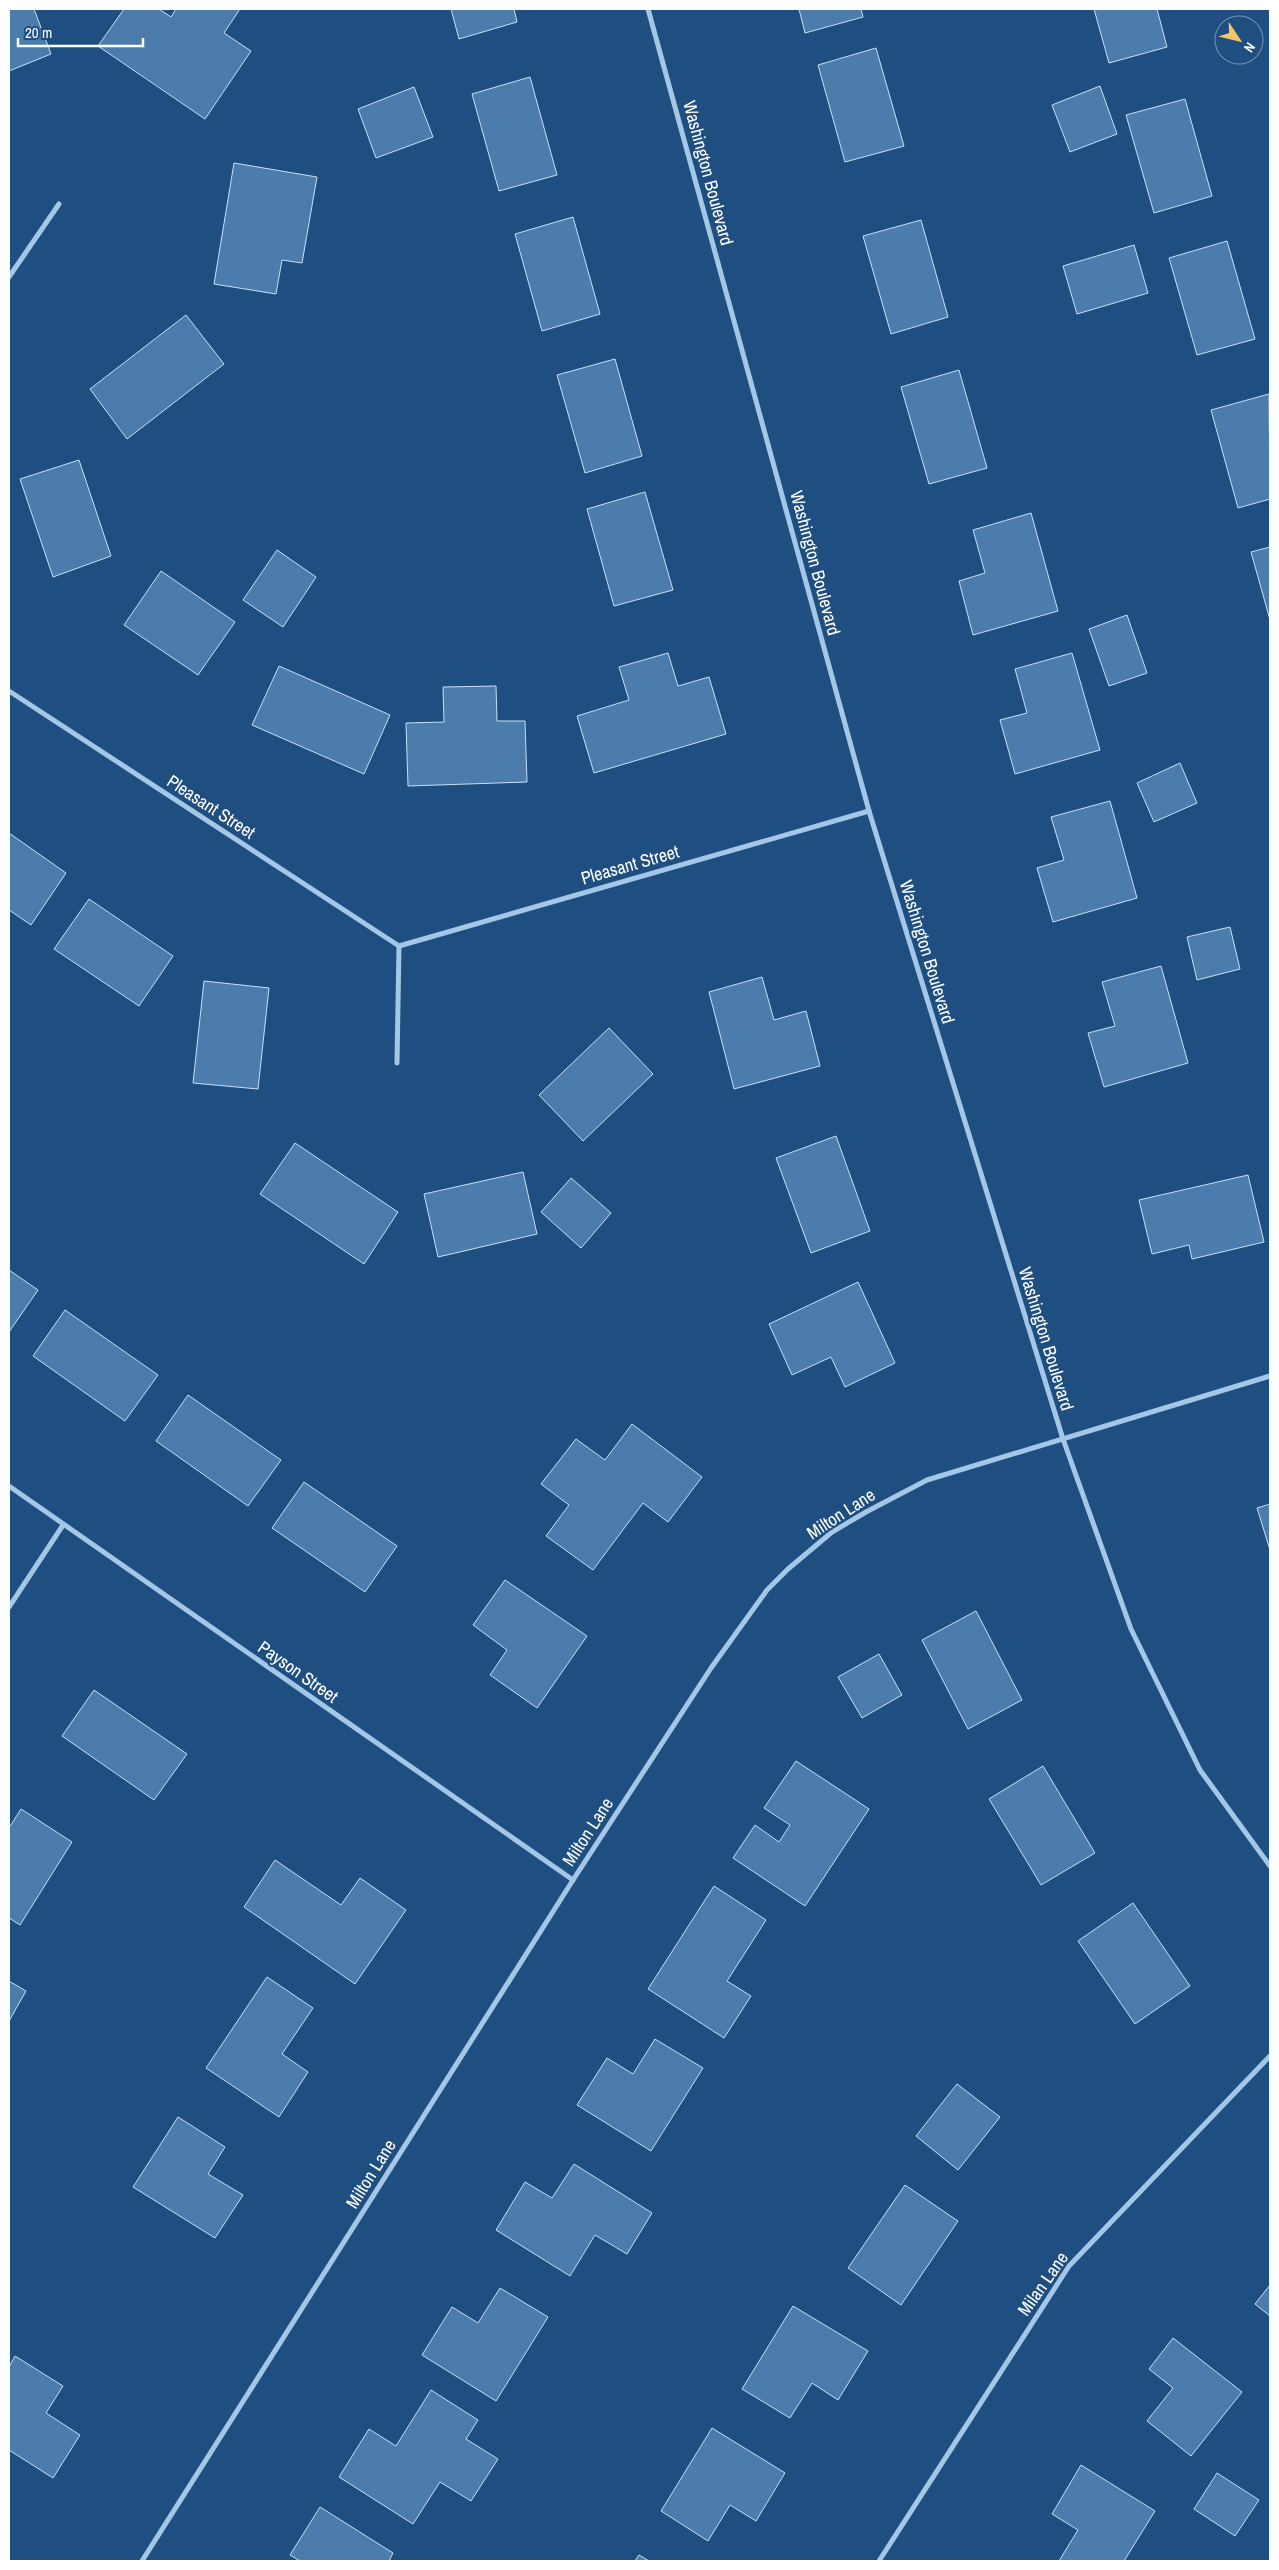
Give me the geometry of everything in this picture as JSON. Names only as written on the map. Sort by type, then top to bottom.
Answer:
[{"type":"street","name":"Washington Boulevard","points":[[648,9],[869,811],[1063,1439],[1131,1629],[1144,1656],[1200,1770],[1270,1866]]},
{"type":"street","points":[[9,277],[59,204]]},
{"type":"street","name":"Pleasant Street","points":[[9,692],[399,946],[869,811]]},
{"type":"street","points":[[397,1063],[399,946]]},
{"type":"street","name":"Milton Lane","points":[[142,2561],[573,1880],[716,1661],[767,1590],[788,1569],[832,1532],[927,1480],[1270,1376]]},
{"type":"street","name":"Payson Street","points":[[9,1486],[573,1880]]},
{"type":"street","points":[[9,1607],[63,1525]]},
{"type":"street","name":"Milan Lane","points":[[879,2561],[1069,2266],[1270,2056]]},
{"type":"building","points":[[9,9],[34,9],[51,54],[9,71]]},
{"type":"building","points":[[124,9],[159,9],[171,17],[176,9],[240,9],[224,33],[251,51],[205,119],[98,46]]},
{"type":"building","points":[[451,9],[514,9],[517,22],[459,39]]},
{"type":"building","points":[[799,9],[861,9],[863,17],[805,33]]},
{"type":"building","points":[[1094,9],[1157,9],[1167,47],[1109,63]]},
{"type":"building","points":[[876,48],[904,146],[845,162],[818,65]]},
{"type":"building","points":[[530,77],[557,175],[499,191],[472,94]]},
{"type":"building","points":[[1100,86],[1117,134],[1070,152],[1052,105]]},
{"type":"building","points":[[414,87],[433,137],[376,158],[358,109]]},
{"type":"building","points":[[1185,99],[1212,196],[1154,213],[1126,115]]},
{"type":"building","points":[[234,163],[317,177],[302,263],[282,260],[276,294],[214,284]]},
{"type":"building","points":[[573,217],[600,314],[542,331],[515,234]]},
{"type":"building","points":[[921,220],[948,317],[891,334],[863,236]]},
{"type":"building","points":[[1227,241],[1255,339],[1197,355],[1169,258]]},
{"type":"building","points":[[1134,245],[1148,293],[1077,314],[1063,266]]},
{"type":"building","points":[[186,315],[224,364],[127,439],[90,389]]},
{"type":"building","points":[[615,359],[642,456],[585,473],[557,375]]},
{"type":"building","points":[[959,370],[987,468],[929,484],[901,387]]},
{"type":"building","points":[[1269,394],[1270,499],[1238,508],[1211,410]]},
{"type":"building","points":[[79,460],[111,556],[53,577],[20,479]]},
{"type":"building","points":[[645,492],[673,590],[614,606],[587,509]]},
{"type":"building","points":[[1031,513],[1058,611],[973,635],[959,581],[985,573],[973,530]]},
{"type":"building","points":[[1270,547],[1270,620],[1251,552]]},
{"type":"building","points":[[277,550],[316,577],[283,627],[243,600]]},
{"type":"building","points":[[161,571],[235,622],[198,675],[124,625]]},
{"type":"building","points":[[1127,615],[1147,673],[1109,686],[1089,629]]},
{"type":"building","points":[[668,653],[678,686],[709,677],[726,734],[594,773],[577,716],[629,700],[619,667]]},
{"type":"building","points":[[1072,653],[1100,750],[1015,774],[1000,720],[1027,713],[1015,669]]},
{"type":"building","points":[[279,666],[390,715],[364,774],[252,725]]},
{"type":"building","points":[[496,686],[497,721],[525,721],[527,782],[408,786],[406,723],[444,722],[443,687]]},
{"type":"building","points":[[1180,763],[1197,803],[1154,822],[1137,783]]},
{"type":"building","points":[[1110,801],[1137,898],[1053,922],[1037,868],[1064,860],[1051,817]]},
{"type":"building","points":[[9,833],[66,873],[31,925],[9,910]]},
{"type":"building","points":[[89,899],[173,956],[139,1006],[54,949]]},
{"type":"building","points":[[1230,927],[1240,969],[1197,980],[1187,937]]},
{"type":"building","points":[[1161,966],[1188,1063],[1104,1087],[1088,1033],[1115,1026],[1102,982]]},
{"type":"building","points":[[762,977],[774,1020],[806,1011],[820,1066],[734,1089],[709,992]]},
{"type":"building","points":[[204,981],[269,988],[258,1089],[193,1083]]},
{"type":"building","points":[[609,1028],[653,1074],[583,1141],[539,1095]]},
{"type":"building","points":[[836,1136],[870,1231],[811,1253],[776,1158]]},
{"type":"building","points":[[295,1143],[398,1212],[364,1264],[260,1194]]},
{"type":"building","points":[[523,1172],[537,1234],[438,1257],[424,1194]]},
{"type":"building","points":[[1248,1175],[1264,1242],[1192,1259],[1189,1245],[1152,1254],[1139,1200]]},
{"type":"building","points":[[571,1178],[611,1213],[581,1248],[541,1212]]},
{"type":"building","points":[[9,1270],[38,1290],[9,1332]]},
{"type":"building","points":[[858,1282],[895,1363],[845,1387],[831,1357],[792,1375],[769,1324]]},
{"type":"building","points":[[65,1310],[158,1375],[125,1421],[33,1356]]},
{"type":"building","points":[[188,1395],[281,1460],[248,1506],[156,1441]]},
{"type":"building","points":[[632,1424],[702,1477],[668,1522],[643,1503],[593,1570],[546,1536],[569,1505],[541,1484],[576,1439],[605,1460]]},
{"type":"building","points":[[304,1482],[397,1546],[365,1592],[272,1528]]},
{"type":"building","points":[[1270,1504],[1270,1550],[1257,1508]]},
{"type":"building","points":[[505,1580],[587,1636],[537,1708],[490,1675],[507,1650],[473,1625]]},
{"type":"building","points":[[976,1611],[1022,1700],[968,1729],[922,1640]]},
{"type":"building","points":[[879,1654],[902,1695],[862,1718],[838,1677]]},
{"type":"building","points":[[94,1690],[187,1754],[154,1800],[62,1736]]},
{"type":"building","points":[[796,1761],[869,1809],[805,1906],[733,1858],[755,1825],[779,1842],[790,1825],[764,1808]]},
{"type":"building","points":[[1043,1766],[1095,1853],[1041,1885],[989,1799]]},
{"type":"building","points":[[21,1809],[72,1842],[20,1925],[9,1918],[9,1828]]},
{"type":"building","points":[[275,1860],[341,1905],[360,1878],[406,1910],[355,1984],[244,1907]]},
{"type":"building","points":[[714,1886],[766,1920],[727,1981],[751,1996],[724,2038],[648,1989]]},
{"type":"building","points":[[1133,1903],[1190,1986],[1135,2024],[1078,1941]]},
{"type":"building","points":[[267,1977],[313,2008],[282,2054],[308,2072],[279,2117],[206,2068]]},
{"type":"building","points":[[9,1981],[26,1991],[9,2021]]},
{"type":"building","points":[[655,2039],[703,2068],[651,2151],[577,2105],[607,2058],[633,2074]]},
{"type":"building","points":[[957,2084],[1000,2117],[958,2170],[916,2136]]},
{"type":"building","points":[[178,2117],[225,2147],[208,2174],[243,2195],[215,2238],[133,2187]]},
{"type":"building","points":[[574,2164],[652,2213],[627,2254],[595,2235],[570,2276],[496,2230],[525,2182],[552,2198]]},
{"type":"building","points":[[905,2185],[958,2221],[901,2305],[848,2268]]},
{"type":"building","points":[[1270,2285],[1270,2316],[1255,2304]]},
{"type":"building","points":[[500,2288],[548,2317],[496,2401],[422,2355],[452,2307],[478,2323]]},
{"type":"building","points":[[793,2306],[868,2351],[838,2400],[812,2383],[790,2418],[742,2389]]},
{"type":"building","points":[[1173,2338],[1242,2392],[1191,2456],[1147,2421],[1173,2388],[1149,2369]]},
{"type":"building","points":[[15,2356],[63,2386],[46,2413],[80,2435],[53,2478],[9,2450],[9,2367]]},
{"type":"building","points":[[431,2390],[478,2420],[466,2439],[498,2459],[471,2501],[440,2482],[413,2524],[339,2477],[369,2429],[396,2446]]},
{"type":"building","points":[[712,2428],[785,2473],[756,2521],[730,2505],[708,2541],[661,2511]]},
{"type":"building","points":[[1081,2465],[1155,2511],[1124,2561],[1059,2561],[1078,2530],[1052,2514]]},
{"type":"building","points":[[1217,2473],[1259,2500],[1235,2536],[1194,2509]]},
{"type":"building","points":[[320,2507],[393,2553],[389,2561],[300,2561],[290,2555]]},
{"type":"building","points":[[639,2555],[649,2561],[635,2561]]}]
